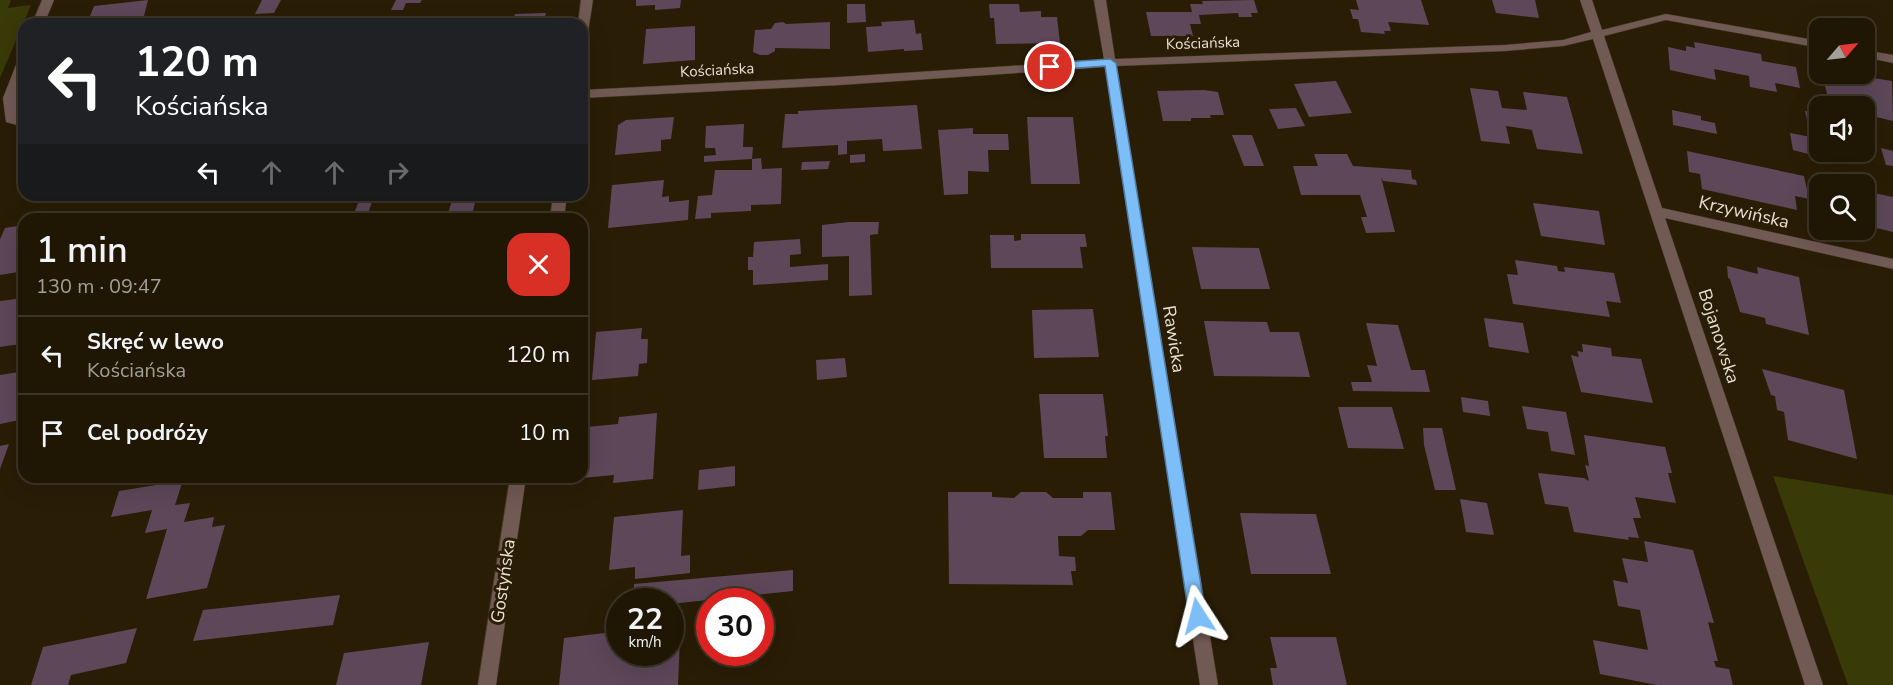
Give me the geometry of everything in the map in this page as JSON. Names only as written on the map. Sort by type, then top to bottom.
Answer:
[{"type":"street","points":[[40,18],[48,0]]},
{"type":"street","points":[[584,18],[587,0]]},
{"type":"street","name":"Rawicka","points":[[1100,0],[1209,685]]},
{"type":"street","name":"Bojanowska","points":[[1586,0],[1814,685]]},
{"type":"street","name":"Kościańska","points":[[588,94],[840,81],[1110,63],[1505,48],[1563,43],[1666,17],[1809,43]]},
{"type":"street","points":[[1875,55],[1893,58]]},
{"type":"street","points":[[18,75],[9,98],[10,119],[18,121]]},
{"type":"street","name":"Krzywińska","points":[[1656,211],[1893,264]]},
{"type":"street","name":"Gostyńska","points":[[487,685],[517,483]]},
{"type":"shaded area","points":[[0,0],[11,0],[8,8],[31,5],[25,18],[18,18],[18,36],[0,78]]},
{"type":"shaded area","points":[[1773,476],[1893,495],[1893,685],[1848,685]]},
{"type":"building","points":[[148,0],[144,18],[89,18],[94,6]]},
{"type":"building","points":[[262,0],[281,0],[274,13],[255,14]]},
{"type":"building","points":[[396,0],[422,0],[420,3],[406,3],[403,10],[391,10]]},
{"type":"building","points":[[636,0],[681,0],[680,8],[655,10],[655,5],[636,6]]},
{"type":"building","points":[[1254,0],[1258,13],[1251,13],[1252,17],[1239,17],[1238,13],[1199,15],[1201,24],[1190,24],[1193,36],[1151,36],[1146,12],[1192,12],[1190,4],[1203,4],[1202,1]]},
{"type":"building","points":[[1356,0],[1421,0],[1429,25],[1388,22],[1391,31],[1384,31],[1385,34],[1361,32],[1358,19],[1353,19],[1350,9],[1359,10]]},
{"type":"building","points":[[1492,0],[1535,0],[1539,18],[1496,13]]},
{"type":"building","points":[[847,4],[865,4],[866,22],[847,23]]},
{"type":"building","points":[[989,4],[1019,4],[1020,12],[1041,11],[1041,17],[1057,17],[1060,43],[996,44],[994,18],[990,18]]},
{"type":"building","points":[[546,13],[545,18],[513,18],[515,14]]},
{"type":"building","points":[[914,20],[916,34],[921,33],[923,50],[868,52],[866,27],[882,26],[881,22]]},
{"type":"building","points":[[830,22],[830,49],[775,48],[775,51],[768,55],[753,52],[755,30],[771,29],[775,23],[786,24]]},
{"type":"building","points":[[695,26],[695,60],[643,64],[646,29]]},
{"type":"building","points":[[1694,42],[1761,54],[1762,61],[1796,67],[1800,88],[1775,83],[1777,92],[1750,87],[1749,76],[1714,69],[1716,80],[1670,70],[1668,47],[1686,51],[1686,46],[1695,48]]},
{"type":"building","points":[[1875,78],[1892,81],[1893,121],[1875,117],[1875,96],[1828,96],[1824,84],[1875,84]]},
{"type":"building","points":[[1336,81],[1352,113],[1309,117],[1294,84]]},
{"type":"building","points":[[1470,88],[1498,91],[1502,108],[1527,110],[1523,92],[1567,97],[1583,154],[1537,149],[1532,130],[1506,126],[1510,144],[1481,141]]},
{"type":"building","points":[[1157,91],[1218,92],[1224,115],[1210,115],[1211,118],[1191,118],[1191,121],[1163,121]]},
{"type":"building","points":[[917,105],[922,149],[883,151],[882,139],[847,141],[847,154],[838,155],[838,145],[782,148],[785,114],[798,114],[798,111]]},
{"type":"building","points":[[1296,108],[1305,126],[1278,129],[1269,109]]},
{"type":"building","points":[[1672,110],[1701,116],[1701,120],[1715,123],[1717,134],[1673,125]]},
{"type":"building","points":[[1805,111],[1809,112],[1809,128]]},
{"type":"building","points":[[674,117],[671,139],[661,140],[661,151],[615,155],[618,125],[626,120]]},
{"type":"building","points":[[1027,117],[1073,117],[1080,184],[1031,184]]},
{"type":"building","points":[[744,124],[743,147],[753,147],[752,159],[704,162],[704,156],[716,155],[715,148],[705,148],[706,126]]},
{"type":"building","points":[[973,128],[973,134],[1008,134],[1009,150],[988,150],[989,172],[968,171],[968,194],[944,195],[938,130]]},
{"type":"building","points":[[1790,133],[1809,137],[1809,154],[1793,150]]},
{"type":"building","points":[[1232,135],[1252,135],[1264,166],[1244,166]]},
{"type":"building","points":[[1881,148],[1893,151],[1893,166],[1886,165]]},
{"type":"building","points":[[1687,151],[1804,176],[1809,199],[1795,196],[1797,210],[1702,189],[1700,174],[1689,172]]},
{"type":"building","points":[[865,154],[865,162],[850,163],[850,155]]},
{"type":"building","points":[[1314,154],[1347,154],[1353,166],[1411,170],[1412,179],[1416,180],[1417,185],[1383,181],[1381,177],[1395,232],[1366,233],[1361,217],[1367,217],[1360,195],[1301,195],[1293,166],[1318,166]]},
{"type":"building","points":[[761,158],[762,169],[782,168],[781,204],[751,205],[751,211],[711,213],[711,218],[695,219],[698,196],[712,195],[715,170],[752,170],[752,159]]},
{"type":"building","points":[[830,161],[828,169],[801,170],[802,162]]},
{"type":"building","points":[[664,180],[662,197],[669,196],[669,202],[689,200],[688,220],[608,228],[612,185]]},
{"type":"building","points":[[1875,193],[1893,197],[1893,232],[1875,228]]},
{"type":"building","points":[[359,201],[380,201],[372,202],[368,213],[354,213]]},
{"type":"building","points":[[452,201],[489,201],[475,203],[472,213],[448,213]]},
{"type":"building","points":[[1533,203],[1599,211],[1605,245],[1541,236]]},
{"type":"building","points":[[879,222],[878,234],[870,235],[872,295],[849,296],[849,256],[822,257],[822,225]]},
{"type":"building","points":[[18,226],[18,272],[0,275],[0,239],[5,228]]},
{"type":"building","points":[[1021,234],[1085,234],[1087,247],[1080,247],[1083,268],[991,268],[990,235],[1014,235],[1014,241],[1021,240]]},
{"type":"building","points":[[800,239],[801,254],[790,255],[790,267],[828,264],[828,280],[753,285],[753,270],[748,270],[748,257],[753,257],[754,242]]},
{"type":"building","points":[[1192,247],[1259,248],[1270,289],[1201,289]]},
{"type":"building","points":[[1515,260],[1557,266],[1558,271],[1565,272],[1564,267],[1614,273],[1621,303],[1606,301],[1610,317],[1513,304],[1507,274],[1518,275]]},
{"type":"building","points":[[1727,266],[1758,274],[1757,267],[1799,277],[1809,335],[1766,324],[1765,318],[1740,312],[1728,278]]},
{"type":"building","points":[[18,299],[18,344],[0,347],[0,301]]},
{"type":"building","points":[[1093,309],[1099,357],[1034,358],[1032,310]]},
{"type":"building","points":[[1484,318],[1523,323],[1529,353],[1489,347]]},
{"type":"building","points":[[1204,321],[1267,322],[1270,332],[1299,332],[1310,377],[1214,376]]},
{"type":"building","points":[[1366,323],[1398,325],[1411,370],[1425,370],[1430,392],[1353,391],[1351,382],[1372,382],[1367,365],[1377,366]]},
{"type":"building","points":[[642,328],[641,339],[648,339],[647,363],[639,364],[638,376],[592,380],[596,332]]},
{"type":"building","points":[[1582,344],[1611,348],[1612,356],[1641,359],[1653,403],[1581,392],[1571,355],[1579,357],[1577,351],[1583,352]]},
{"type":"building","points":[[845,358],[847,377],[817,380],[816,360]]},
{"type":"building","points":[[1762,369],[1844,390],[1857,459],[1788,440],[1784,412],[1777,410],[1775,396],[1771,395]]},
{"type":"building","points":[[18,372],[18,420],[0,424],[0,375]]},
{"type":"building","points":[[1039,394],[1103,394],[1108,436],[1105,436],[1107,458],[1044,458]]},
{"type":"building","points":[[1461,397],[1488,401],[1490,416],[1463,412]]},
{"type":"building","points":[[1522,406],[1566,412],[1575,455],[1551,451],[1548,432],[1527,429]]},
{"type":"building","points":[[1338,407],[1392,407],[1404,449],[1348,448]]},
{"type":"building","points":[[657,413],[653,479],[613,483],[614,475],[588,477],[588,427],[618,424],[619,417]]},
{"type":"building","points":[[1423,428],[1442,428],[1456,490],[1435,490],[1424,445]]},
{"type":"building","points":[[1584,435],[1665,447],[1672,473],[1668,473],[1676,503],[1635,497],[1641,518],[1633,518],[1639,538],[1628,537],[1629,540],[1574,532],[1568,507],[1545,504],[1538,473],[1584,478],[1589,481],[1585,465],[1589,466]]},
{"type":"building","points":[[9,444],[0,469],[0,446]]},
{"type":"building","points":[[735,466],[735,486],[698,490],[699,470]]},
{"type":"building","points":[[157,483],[182,483],[175,505],[190,503],[184,522],[214,517],[212,527],[225,525],[207,588],[146,599],[167,529],[145,533],[152,510],[111,517],[119,491],[156,485]]},
{"type":"building","points":[[948,492],[992,492],[992,497],[1014,498],[1021,492],[1046,492],[1053,498],[1083,498],[1083,492],[1111,492],[1115,530],[1088,530],[1081,536],[1058,536],[1059,556],[1075,557],[1076,571],[1071,571],[1073,585],[949,584]]},
{"type":"building","points":[[1460,499],[1487,503],[1494,535],[1466,532]]},
{"type":"building","points":[[683,510],[681,556],[690,555],[690,573],[635,579],[635,567],[609,570],[614,517]]},
{"type":"building","points":[[1240,513],[1316,514],[1331,574],[1251,574]]},
{"type":"building","points":[[1644,541],[1693,550],[1714,623],[1708,622],[1718,661],[1714,661],[1716,667],[1729,669],[1733,685],[1657,685],[1600,674],[1593,640],[1648,650],[1640,610],[1618,606],[1613,580],[1628,583],[1622,558],[1648,562]]},
{"type":"building","points":[[793,570],[793,591],[774,593],[774,588],[696,588],[696,601],[684,603],[684,588],[634,588],[634,584]]},
{"type":"building","points":[[340,595],[333,625],[193,641],[203,610]]},
{"type":"building","points":[[137,628],[126,663],[71,675],[68,685],[31,685],[43,647]]},
{"type":"building","points":[[606,633],[606,666],[679,666],[678,685],[559,685],[564,638]]},
{"type":"building","points":[[1270,637],[1336,637],[1347,685],[1273,685],[1270,668],[1277,668]]},
{"type":"building","points":[[429,642],[421,685],[336,685],[344,653]]},
{"type":"route","points":[[1050,67],[1110,63],[1198,616]]}]
